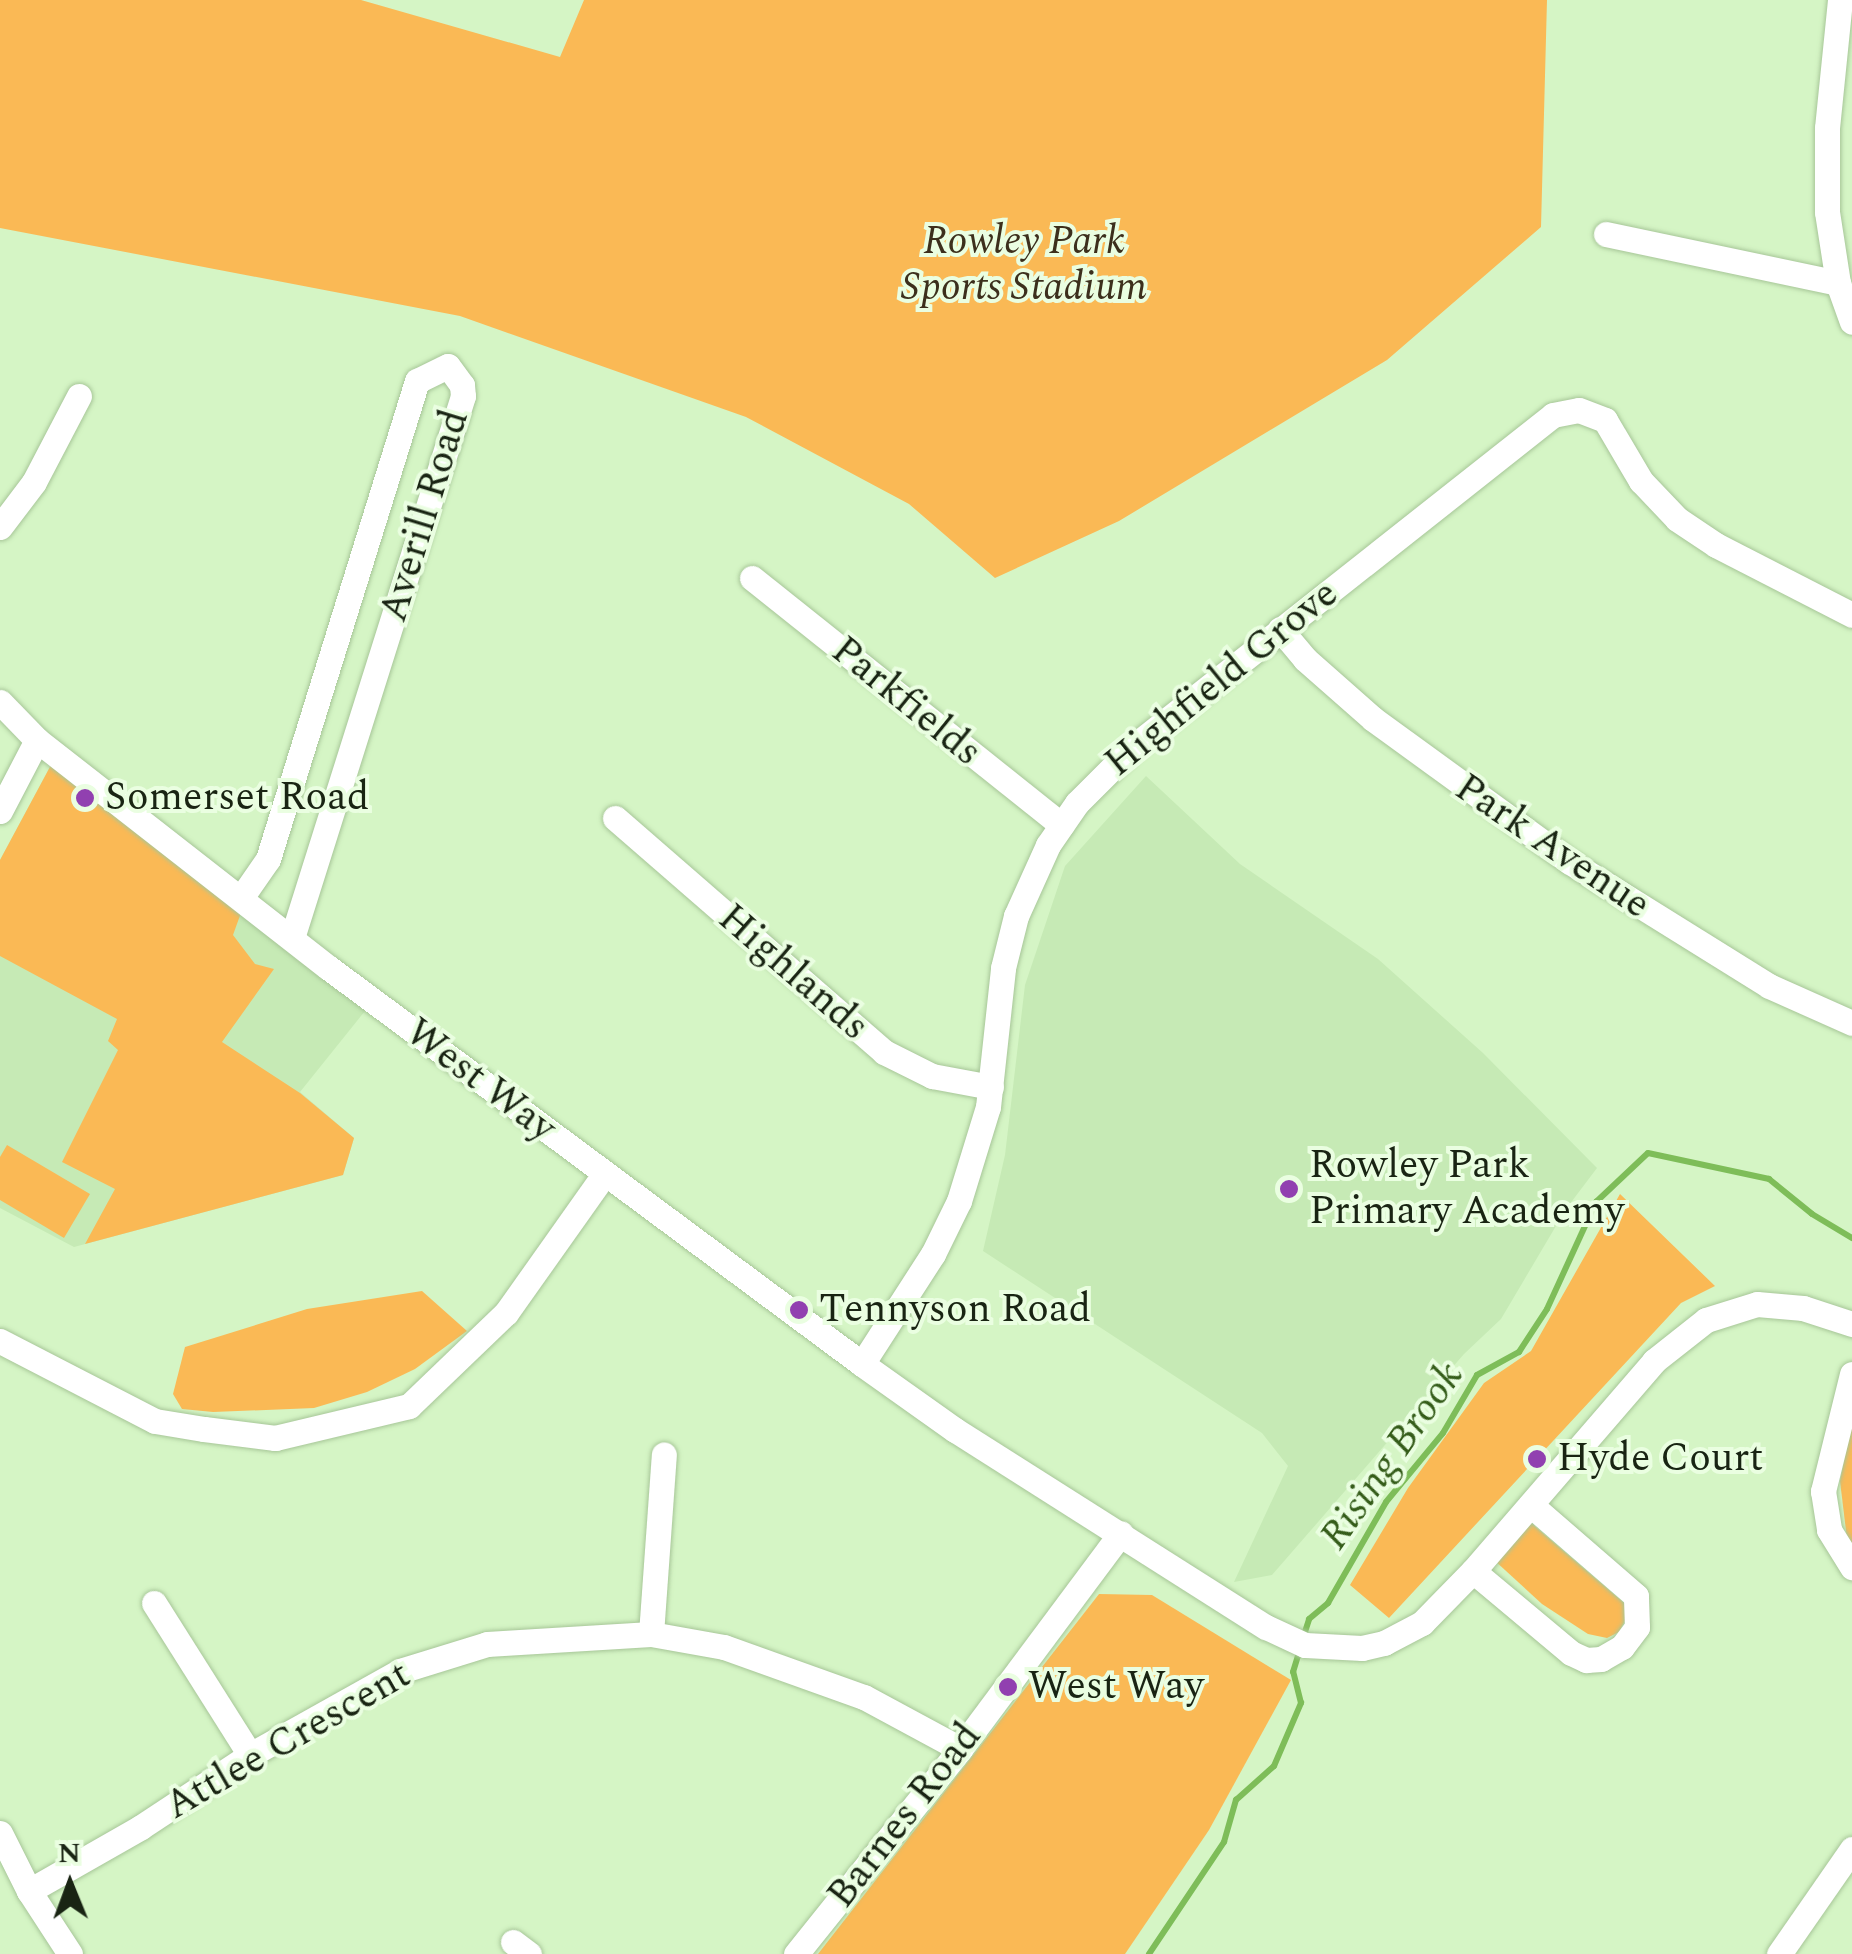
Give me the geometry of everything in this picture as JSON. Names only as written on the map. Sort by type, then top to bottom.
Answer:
[{"type":"street","points":[[1840,0],[1827,212],[1838,283],[1852,322]]},
{"type":"street","points":[[1606,234],[1838,283]]},
{"type":"street","name":"Averill Road","points":[[241,898],[268,859],[417,381],[448,366],[462,385],[463,396],[292,938]]},
{"type":"street","points":[[0,526],[34,482],[79,396]]},
{"type":"street","name":"Highfield Grove","points":[[862,1364],[949,1224],[983,1130],[1011,935],[1029,883],[1077,803],[1134,746],[1553,415],[1567,410],[1593,413],[1606,420],[1642,481],[1677,518],[1716,545],[1852,615]]},
{"type":"street","name":"Parkfields","points":[[752,578],[1061,826]]},
{"type":"street","name":"Park Avenue","points":[[1280,629],[1306,659],[1373,719],[1555,852],[1726,962],[1812,1008],[1852,1023]]},
{"type":"street","name":"West Way","points":[[0,702],[38,740],[292,938],[604,1176],[862,1364],[955,1430],[1287,1638],[1318,1648],[1362,1648],[1405,1634],[1438,1609],[1654,1361],[1706,1320],[1742,1306],[1768,1304],[1803,1308],[1852,1324]]},
{"type":"street","points":[[0,811],[38,740]]},
{"type":"street","name":"Highlands","points":[[615,818],[884,1052],[932,1076],[991,1086]]},
{"type":"street","points":[[0,1342],[155,1421],[274,1438],[409,1406],[506,1314],[604,1176]]},
{"type":"street","points":[[1852,1374],[1823,1491],[1829,1530],[1852,1567]]},
{"type":"street","points":[[651,1634],[664,1454]]},
{"type":"street","points":[[1473,1572],[1571,1653],[1586,1660],[1601,1659],[1622,1647],[1637,1627],[1636,1596],[1531,1505]]},
{"type":"street","name":"Barnes Road","points":[[796,1954],[960,1749],[1120,1533]]},
{"type":"street","points":[[154,1603],[250,1755]]},
{"type":"street","name":"Attlee Crescent","points":[[29,1891],[142,1826],[250,1755],[400,1671],[487,1644],[651,1634],[724,1647],[864,1697],[960,1749]]},
{"type":"street","points":[[0,1834],[29,1891],[70,1954]]},
{"type":"street","points":[[1779,1954],[1852,1849]]},
{"type":"shaded area","points":[[51,765],[369,1006],[300,1092],[354,1138],[343,1175],[74,1247],[0,1208],[0,860]]},
{"type":"shaded area","name":"Rowley Park Primary Academy","points":[[1146,776],[1240,864],[1378,959],[1483,1053],[1597,1168],[1566,1209],[1501,1319],[1464,1354],[1272,1575],[1234,1582],[1288,1466],[1262,1433],[983,1251],[1005,1155],[1025,985],[1065,866]]},
{"type":"green space","name":"Rowley Park Sports Stadium","points":[[0,0],[361,0],[560,57],[584,0],[1547,0],[1541,227],[1387,360],[1119,521],[995,578],[909,504],[746,417],[460,316],[0,228]]},
{"type":"green space","points":[[51,765],[242,910],[233,935],[255,964],[274,969],[222,1042],[300,1093],[354,1138],[343,1175],[85,1244],[115,1189],[62,1162],[118,1050],[108,1041],[117,1019],[0,956],[0,860]]},
{"type":"green space","points":[[7,1145],[90,1194],[64,1238],[0,1200],[0,1157]]},
{"type":"green space","points":[[1620,1194],[1715,1286],[1681,1303],[1389,1618],[1350,1585],[1408,1488],[1484,1383],[1531,1351]]},
{"type":"green space","points":[[422,1291],[467,1331],[415,1369],[367,1392],[314,1408],[213,1412],[182,1409],[173,1394],[185,1347],[307,1309]]},
{"type":"green space","points":[[1852,1421],[1852,1543],[1847,1539],[1840,1481]]},
{"type":"green space","points":[[1531,1523],[1631,1609],[1619,1632],[1607,1638],[1588,1634],[1542,1604],[1494,1560]]},
{"type":"green space","points":[[1099,1594],[1152,1595],[1291,1680],[1209,1830],[1125,1954],[818,1954]]},
{"type":"waterway","name":"Rising Brook","points":[[1303,1638],[1309,1619],[1328,1603],[1386,1502],[1443,1433],[1477,1375],[1519,1352],[1547,1309],[1596,1202],[1648,1153],[1769,1179],[1812,1214],[1852,1238]]},
{"type":"waterway","name":"Rising Brook","points":[[1149,1954],[1224,1842],[1236,1800],[1274,1766],[1301,1703],[1293,1672],[1300,1649]]},
{"type":"place","name":"Somerset Road","points":[[85,798]]},
{"type":"place","name":"Rowley Park Primary Academy","points":[[1289,1189]]},
{"type":"place","name":"Tennyson Road","points":[[799,1310]]},
{"type":"place","name":"Hyde Court","points":[[1537,1459]]},
{"type":"place","name":"West Way","points":[[1008,1687]]}]
